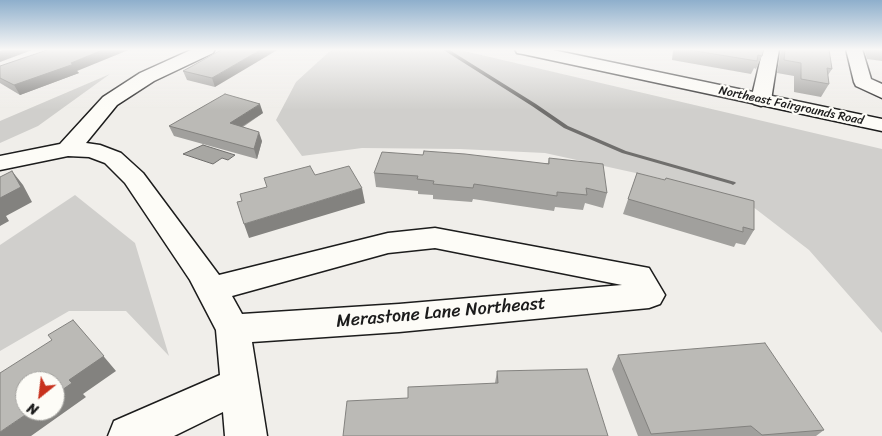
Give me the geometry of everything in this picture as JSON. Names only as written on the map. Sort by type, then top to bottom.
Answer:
[{"type":"street","points":[[68,149],[110,101],[147,76],[162,69]]},
{"type":"street","name":"Northeast Fairgrounds Road","points":[[618,69],[882,126]]},
{"type":"street","points":[[761,100],[767,69]]},
{"type":"street","points":[[860,69],[863,82],[882,92]]},
{"type":"street","points":[[0,163],[68,149],[92,150],[113,158],[134,178],[202,272],[233,329],[246,436]]},
{"type":"street","name":"Merastone Lane Northeast","points":[[212,289],[388,243],[435,238],[638,276],[649,295],[399,318],[233,329]]},
{"type":"street","points":[[129,436],[240,385]]},
{"type":"shaded area","points":[[310,69],[543,69],[882,149],[882,333],[809,250],[748,203],[672,181],[545,153],[460,149],[362,148],[302,156],[276,120],[296,82]]},
{"type":"shaded area","points":[[110,74],[38,126],[0,143],[0,121]]},
{"type":"shaded area","points":[[203,145],[235,155],[228,160],[222,158],[213,164],[183,154]]},
{"type":"shaded area","points":[[75,195],[135,243],[169,356],[126,311],[69,311],[0,351],[0,245]]},
{"type":"building","points":[[0,69],[59,69],[14,85],[0,78]]},
{"type":"building","points":[[186,69],[227,69],[212,78],[183,71]]},
{"type":"building","points":[[801,69],[827,69],[829,84],[801,79]]},
{"type":"building","points":[[225,94],[260,104],[230,123],[259,132],[254,149],[169,126]]},
{"type":"building","points":[[424,151],[549,164],[549,158],[603,164],[607,193],[586,188],[587,195],[557,192],[557,196],[474,184],[473,188],[433,184],[434,181],[417,179],[418,176],[374,173],[382,152],[423,155]]},
{"type":"building","points":[[310,166],[315,175],[349,166],[362,188],[244,224],[237,202],[242,201],[240,194],[267,187],[264,178]]},
{"type":"building","points":[[12,171],[21,187],[0,198],[0,177]]},
{"type":"building","points":[[637,173],[665,180],[666,178],[754,201],[754,230],[743,227],[743,232],[628,199]]},
{"type":"building","points":[[73,320],[104,356],[69,380],[72,383],[65,388],[65,371],[15,371],[16,421],[0,432],[0,373],[52,340],[48,335]]},
{"type":"building","points":[[765,343],[824,430],[762,435],[751,426],[651,434],[618,355]]},
{"type":"building","points":[[587,369],[608,436],[343,436],[347,401],[408,398],[408,387],[498,383],[497,371]]},
{"type":"waterway","points":[[477,69],[566,127],[624,152],[733,183]]}]
